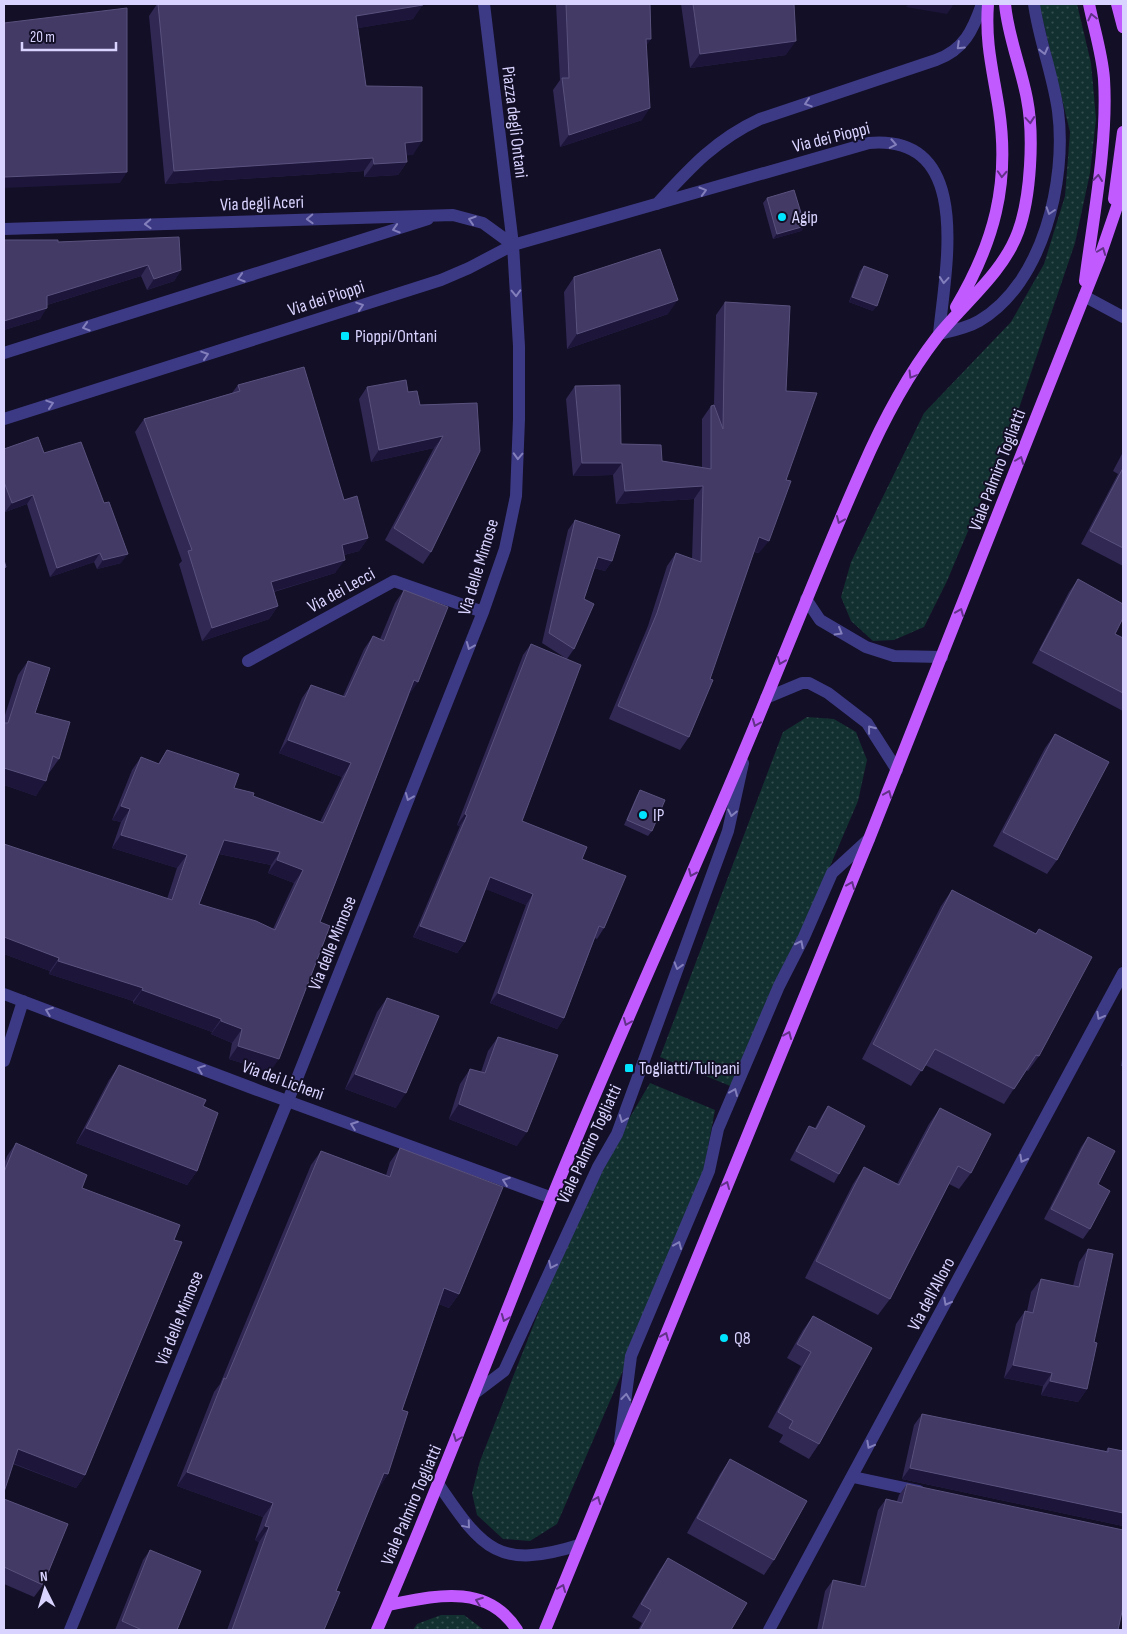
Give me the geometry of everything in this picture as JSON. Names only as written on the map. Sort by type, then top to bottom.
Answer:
[{"type":"main road","name":"Viale Palmiro Togliatti","points":[[377,1630],[439,1485],[552,1198],[746,748],[806,599],[880,429],[981,263],[989,242],[1001,187],[1003,144],[987,47],[988,4]]},
{"type":"main road","name":"Viale Palmiro Togliatti","points":[[939,334],[1007,255],[1018,232],[1025,205],[1030,152],[1029,112],[1026,94],[1010,38],[1005,4]]},
{"type":"main road","name":"Viale Palmiro Togliatti","points":[[1084,296],[1104,107],[1102,65],[1089,4]]},
{"type":"main road","points":[[1117,4],[1123,28]]},
{"type":"main road","name":"Viale Palmiro Togliatti","points":[[1109,234],[1123,132]]},
{"type":"main road","name":"Viale Palmiro Togliatti","points":[[545,1630],[897,770],[1109,234],[1123,189]]},
{"type":"main road","points":[[388,1605],[440,1595],[463,1595],[494,1607],[517,1630]]},
{"type":"street","name":"Piazza degli Ontani","points":[[484,4],[513,245]]},
{"type":"street","name":"Via dei Pioppi","points":[[656,205],[695,162],[713,146],[737,130],[760,119],[936,60],[956,51],[967,40],[982,4]]},
{"type":"street","points":[[939,334],[979,321],[1009,294],[1028,269],[1053,204],[1059,169],[1059,119],[1034,4]]},
{"type":"street","name":"Via dei Pioppi","points":[[4,419],[441,280],[513,245],[856,146],[880,142],[895,143],[921,155],[932,167],[944,197],[947,242],[939,334]]},
{"type":"street","name":"Via degli Aceri","points":[[4,229],[443,215],[460,216],[483,223],[513,245]]},
{"type":"street","points":[[4,353],[443,215]]},
{"type":"street","name":"Via delle Mimose","points":[[70,1630],[287,1100],[483,612],[505,549],[516,496],[519,355],[513,245]]},
{"type":"street","points":[[1084,296],[1123,317]]},
{"type":"street","name":"Via dei Lecci","points":[[248,661],[394,581],[483,612]]},
{"type":"street","points":[[806,599],[815,615],[828,626],[874,651],[910,658],[942,657]]},
{"type":"street","points":[[766,698],[802,683],[809,683],[828,693],[868,723],[897,770]]},
{"type":"street","name":"Viale Palmiro Togliatti","points":[[475,1393],[504,1371],[598,1167],[617,1134],[728,831],[746,748]]},
{"type":"street","name":"Viale Palmiro Togliatti","points":[[620,1446],[631,1356],[709,1171],[718,1129],[779,986],[804,937],[832,873],[869,839]]},
{"type":"street","name":"Via dell'Alloro","points":[[769,1630],[1123,973]]},
{"type":"street","name":"Via dei Licheni","points":[[4,994],[552,1198]]},
{"type":"street","points":[[4,1061],[24,1001]]},
{"type":"street","points":[[853,1477],[930,1494]]},
{"type":"street","points":[[439,1485],[469,1528],[494,1548],[521,1556],[530,1556],[548,1554],[579,1545]]},
{"type":"green space","points":[[1039,4],[1077,4],[1091,63],[1096,119],[1090,173],[1075,243],[1016,417],[947,581],[924,627],[894,640],[873,641],[851,621],[841,597],[851,562],[924,413],[1011,322],[1044,264],[1065,196],[1070,132]]},
{"type":"green space","points":[[807,717],[834,719],[856,732],[867,760],[858,801],[735,1088],[660,1057],[783,732]]},
{"type":"green space","points":[[650,1083],[715,1110],[699,1194],[557,1524],[530,1541],[503,1539],[477,1515],[472,1493],[480,1461],[585,1194]]},
{"type":"green space","points":[[441,1615],[464,1615],[484,1630],[413,1630],[417,1624]]},
{"type":"building","points":[[158,4],[422,4],[356,16],[366,86],[422,87],[422,141],[405,143],[407,162],[374,164],[373,158],[174,171]]},
{"type":"building","points":[[566,4],[650,4],[651,39],[646,39],[650,108],[569,135],[562,78],[569,78]]},
{"type":"building","points":[[693,4],[794,4],[796,41],[700,54]]},
{"type":"building","points":[[127,8],[127,172],[4,177],[4,23]]},
{"type":"building","name":"Agip","points":[[794,190],[805,226],[777,234],[767,198]]},
{"type":"building","points":[[179,237],[181,270],[154,279],[148,265],[47,296],[47,308],[4,321],[4,240],[58,240],[58,242]]},
{"type":"building","points":[[660,249],[678,300],[577,334],[574,277]]},
{"type":"building","points":[[864,266],[888,275],[877,306],[852,297]]},
{"type":"building","points":[[725,302],[790,306],[786,391],[817,393],[786,480],[791,481],[769,541],[759,537],[710,679],[713,680],[689,737],[618,706],[657,613],[676,553],[701,562],[703,486],[625,491],[622,463],[582,463],[575,386],[620,385],[621,444],[661,445],[662,461],[711,469],[711,406],[714,405],[723,429]]},
{"type":"building","points":[[304,367],[344,500],[357,496],[368,538],[342,545],[345,560],[271,582],[278,606],[212,628],[188,551],[192,550],[144,419],[240,391],[238,385]]},
{"type":"building","points":[[406,380],[408,392],[417,391],[420,405],[477,403],[480,451],[431,552],[394,528],[443,436],[379,450],[367,387]]},
{"type":"building","points":[[38,437],[44,453],[81,442],[104,503],[109,502],[128,554],[103,560],[100,553],[57,568],[33,495],[12,503],[4,482],[4,449]]},
{"type":"building","points":[[1123,468],[1123,548],[1090,531]]},
{"type":"building","points":[[575,520],[620,535],[612,561],[598,557],[584,599],[594,604],[574,649],[549,633]]},
{"type":"building","points":[[1078,579],[1123,604],[1123,618],[1115,634],[1123,638],[1123,693],[1040,650]]},
{"type":"building","points":[[404,590],[448,607],[418,682],[414,680],[320,922],[330,926],[279,1059],[238,1046],[242,1029],[221,1021],[221,1019],[142,990],[143,988],[58,961],[59,958],[4,937],[4,844],[172,900],[187,855],[121,835],[130,809],[121,806],[141,757],[159,764],[167,750],[239,774],[234,788],[254,793],[253,796],[323,823],[351,763],[288,740],[311,685],[345,697],[373,636],[384,641]],"holes":[[[224,840],[280,852],[277,860],[303,870],[275,930],[256,921],[199,904]]]},
{"type":"building","points":[[531,644],[581,665],[522,821],[587,847],[582,859],[626,876],[604,928],[599,926],[564,1018],[498,993],[533,894],[490,877],[465,942],[420,926],[467,815],[465,814]]},
{"type":"building","points":[[28,661],[50,668],[35,713],[70,722],[59,759],[53,756],[46,781],[4,768],[4,723],[8,723]]},
{"type":"building","points":[[1055,734],[1109,762],[1057,860],[1003,832]]},
{"type":"building","name":"IP","points":[[640,790],[665,800],[652,831],[627,820]]},
{"type":"building","points":[[952,890],[1036,934],[1039,929],[1092,957],[1039,1056],[1036,1055],[1014,1089],[935,1049],[922,1071],[873,1044]]},
{"type":"building","points":[[387,998],[439,1016],[406,1093],[355,1074]]},
{"type":"building","points":[[498,1037],[558,1055],[527,1132],[459,1104],[470,1069],[485,1073]]},
{"type":"building","points":[[119,1065],[206,1100],[203,1106],[218,1113],[197,1171],[86,1128]]},
{"type":"building","points":[[828,1106],[865,1126],[839,1174],[796,1151],[809,1126],[816,1129]]},
{"type":"building","points":[[940,1108],[991,1134],[971,1173],[958,1166],[890,1299],[816,1261],[864,1167],[899,1185]]},
{"type":"building","points":[[1088,1137],[1115,1151],[1098,1184],[1110,1191],[1090,1229],[1051,1209]]},
{"type":"building","points":[[16,1143],[87,1175],[82,1188],[180,1225],[174,1240],[182,1242],[85,1475],[18,1449],[4,1492],[4,1172]]},
{"type":"building","points":[[400,1148],[503,1187],[459,1294],[444,1288],[402,1410],[408,1412],[388,1474],[384,1473],[336,1591],[340,1592],[324,1630],[232,1630],[269,1527],[265,1526],[273,1503],[187,1472],[224,1378],[226,1379],[321,1151],[390,1177]]},
{"type":"building","points":[[1088,1249],[1113,1254],[1094,1342],[1097,1343],[1087,1389],[1050,1381],[1052,1373],[1013,1365],[1025,1311],[1033,1313],[1041,1279],[1079,1287]]},
{"type":"building","points":[[813,1316],[872,1348],[819,1444],[789,1428],[793,1421],[778,1412],[811,1352],[797,1344]]},
{"type":"building","points":[[922,1414],[1108,1452],[1108,1448],[1123,1451],[1123,1513],[910,1468]]},
{"type":"building","points":[[730,1459],[807,1501],[774,1560],[697,1518]]},
{"type":"building","points":[[907,1484],[1123,1530],[1123,1607],[1118,1630],[822,1630],[833,1580],[865,1587],[886,1499],[902,1503]]},
{"type":"building","points":[[4,1499],[68,1524],[43,1585],[4,1567]]},
{"type":"building","points":[[150,1550],[201,1571],[177,1630],[142,1630],[122,1621]]},
{"type":"building","points":[[668,1558],[747,1603],[731,1630],[640,1630],[651,1610],[641,1604]]},
{"type":"place","name":"Agip","points":[[782,217]]},
{"type":"place","name":"Pioppi/Ontani","points":[[345,336]]},
{"type":"place","name":"IP","points":[[643,815]]},
{"type":"place","name":"Togliatti/Tulipani","points":[[629,1068]]},
{"type":"place","name":"Q8","points":[[724,1338]]}]
